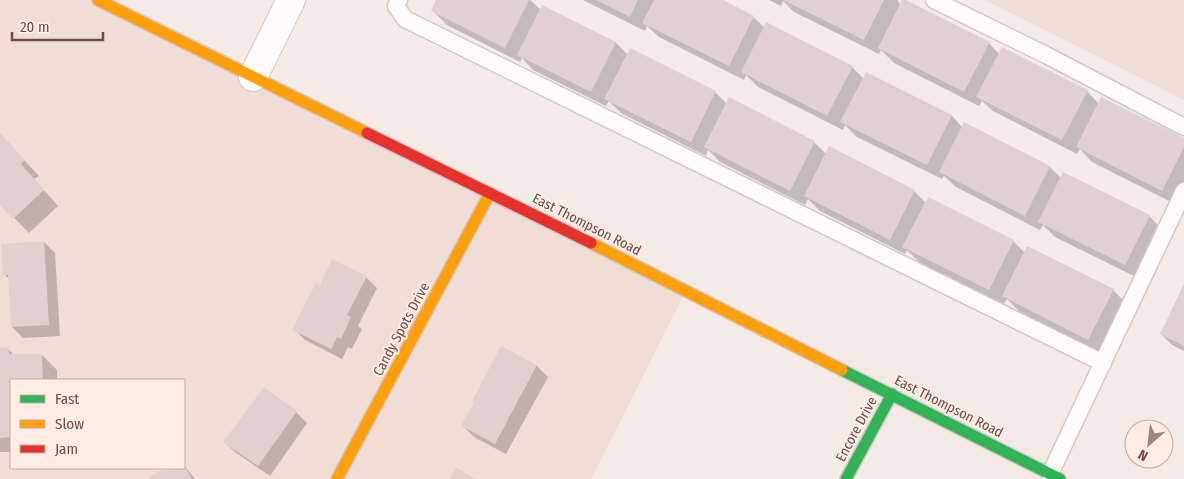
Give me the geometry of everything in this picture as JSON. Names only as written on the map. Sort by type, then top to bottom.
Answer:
[{"type":"main road","name":"East Thompson Road","points":[[98,0],[490,193],[1055,477]]},
{"type":"main road","name":"Candy Spots Drive","points":[[337,479],[350,458],[490,193]]},
{"type":"main road","name":"Encore Drive","points":[[846,479],[892,394]]},
{"type":"street","points":[[253,77],[291,0]]},
{"type":"lane","points":[[399,0],[396,6],[405,19],[1103,363]]},
{"type":"lane","points":[[934,0],[1046,55],[1184,127]]},
{"type":"lane","points":[[1055,477],[1103,363],[1184,191]]},
{"type":"shaded area","points":[[0,0],[100,0],[686,291],[591,479],[0,479]]},
{"type":"shaded area","points":[[985,0],[1184,0],[1184,100]]},
{"type":"building","points":[[436,0],[529,0],[505,48],[431,11]]},
{"type":"building","points":[[596,0],[638,0],[630,17]]},
{"type":"building","points":[[654,0],[723,0],[754,16],[729,66],[642,23]]},
{"type":"building","points":[[783,0],[884,0],[864,40]]},
{"type":"building","points":[[902,0],[906,0],[990,42],[964,92],[878,48]]},
{"type":"building","points":[[542,5],[616,42],[591,92],[517,55]]},
{"type":"building","points":[[766,22],[853,66],[827,116],[741,72]]},
{"type":"building","points":[[1002,47],[1088,90],[1062,140],[976,97]]},
{"type":"building","points":[[630,48],[716,91],[691,142],[604,99]]},
{"type":"building","points":[[866,72],[952,115],[927,165],[840,122]]},
{"type":"building","points":[[729,97],[815,141],[790,191],[704,147]]},
{"type":"building","points":[[1101,97],[1184,138],[1184,147],[1162,191],[1076,147]]},
{"type":"building","points":[[964,122],[1050,166],[1025,216],[939,172]]},
{"type":"building","points":[[0,133],[25,160],[21,164],[44,190],[13,219],[0,205]]},
{"type":"building","points":[[829,146],[915,190],[890,240],[804,196]]},
{"type":"building","points":[[1063,172],[1150,215],[1125,265],[1038,222]]},
{"type":"building","points":[[928,197],[1014,240],[989,290],[902,247]]},
{"type":"building","points":[[44,241],[49,325],[11,327],[8,275],[3,275],[1,244]]},
{"type":"building","points":[[1027,246],[1114,289],[1088,340],[1002,296]]},
{"type":"building","points":[[332,259],[367,276],[347,315],[351,317],[341,339],[337,337],[331,349],[292,330],[316,283],[320,285]]},
{"type":"building","points":[[1184,284],[1184,346],[1160,334]]},
{"type":"building","points":[[501,346],[537,365],[495,444],[461,426]]},
{"type":"building","points":[[9,347],[9,354],[42,354],[43,379],[10,379],[10,437],[0,438],[0,348]]},
{"type":"building","points":[[264,387],[297,411],[258,466],[223,442]]},
{"type":"building","points":[[185,467],[192,479],[150,479],[149,477],[163,469],[185,469]]},
{"type":"building","points":[[456,468],[477,479],[450,479]]},
{"type":"traffic: fast","points":[[842,370],[1060,479]]},
{"type":"traffic: fast","points":[[846,479],[892,394]]},
{"type":"traffic: slow","points":[[98,0],[367,133]]},
{"type":"traffic: slow","points":[[337,479],[490,193]]},
{"type":"traffic: slow","points":[[591,243],[842,370]]},
{"type":"traffic: jam","points":[[367,133],[591,243]]}]
